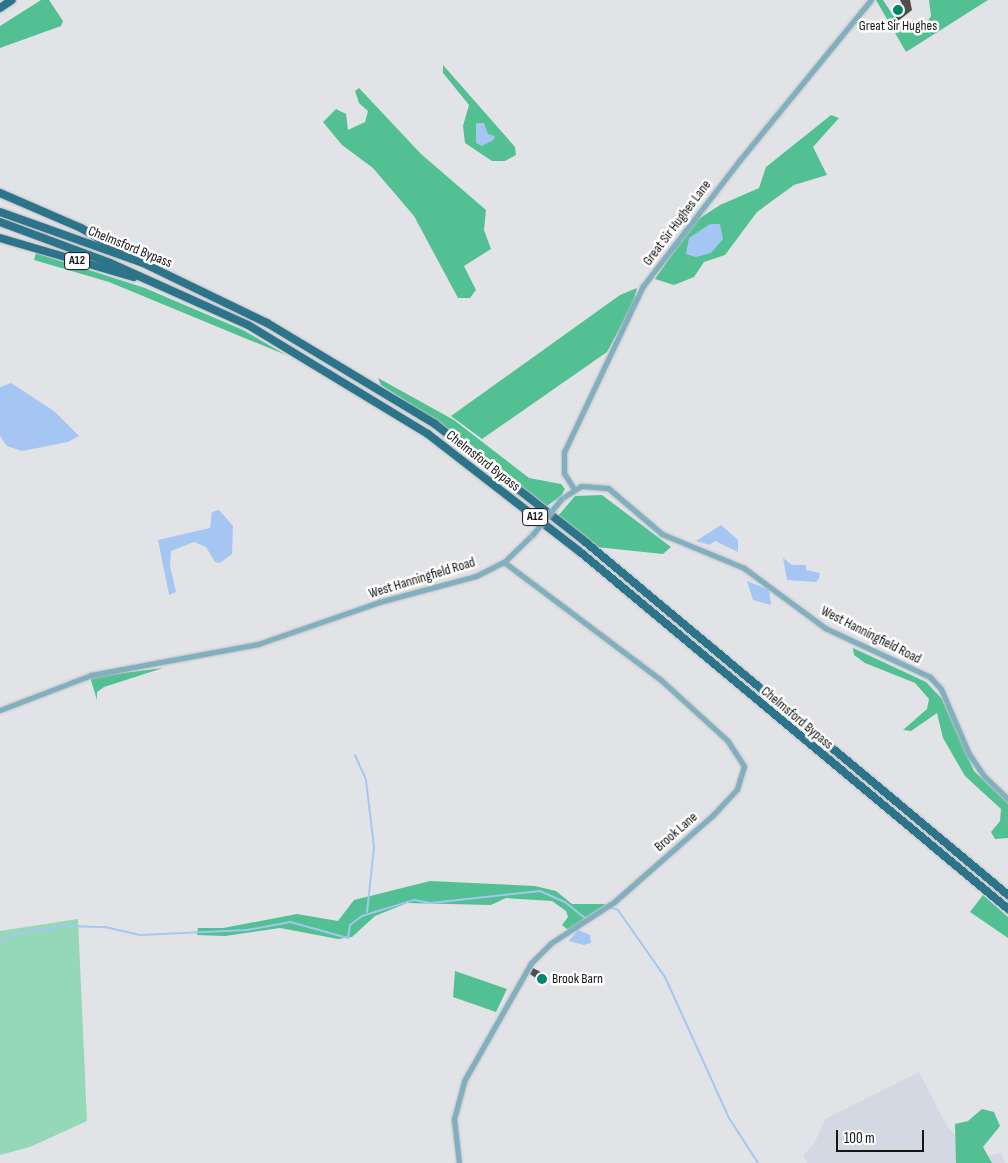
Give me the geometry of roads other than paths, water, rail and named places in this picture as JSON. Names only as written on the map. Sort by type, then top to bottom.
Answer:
[{"type":"highway","points":[[0,8],[12,0]]},
{"type":"highway","name":"A12","points":[[0,193],[81,228],[142,263]]},
{"type":"highway","name":"Chelmsford Bypass","points":[[0,212],[142,263],[266,323],[435,424],[583,540],[1008,895]]},
{"type":"highway","name":"Chelmsford Bypass","points":[[0,222],[155,282],[310,360],[428,434],[579,551],[1008,909]]},
{"type":"highway","name":"A12","points":[[0,238],[155,282]]},
{"type":"street","name":"Great Sir Hughes Lane","points":[[574,489],[564,473],[564,452],[643,286],[739,160],[870,0]]},
{"type":"street","name":"West Hanningfield Road","points":[[0,710],[91,675],[181,661],[278,638],[379,602],[476,576],[504,562],[533,534],[561,499],[574,489],[588,485],[608,488],[662,534],[744,568],[826,628],[930,677],[941,689],[974,761],[1008,799]]},
{"type":"street","name":"Brook Lane","points":[[459,1163],[454,1119],[462,1087],[531,963],[551,943],[614,902],[713,814],[736,789],[744,766],[728,741],[661,680],[504,562]]},
{"type":"water","points":[[476,123],[484,123],[488,134],[495,136],[493,140],[482,146],[476,143]]},
{"type":"water","points":[[710,224],[720,224],[723,239],[711,253],[696,257],[686,254],[689,238]]},
{"type":"water","points":[[11,383],[54,411],[79,436],[68,442],[22,451],[7,446],[0,436],[0,387]]},
{"type":"water","points":[[219,510],[233,526],[232,554],[220,563],[215,562],[206,547],[194,542],[171,551],[170,566],[176,592],[169,595],[158,540],[210,528],[212,512]]},
{"type":"water","points":[[721,525],[738,540],[738,552],[715,541],[710,545],[696,541]]},
{"type":"water","points":[[783,558],[792,565],[806,565],[806,570],[820,573],[819,578],[816,582],[787,580]]},
{"type":"water","points":[[747,581],[769,590],[771,605],[753,600]]},
{"type":"water","points":[[578,930],[590,935],[591,943],[584,945],[569,941]]},
{"type":"waterway","points":[[355,755],[366,780],[374,847],[367,912]]},
{"type":"waterway","points":[[0,941],[19,933],[68,926],[105,927],[141,935],[247,930],[290,922],[348,938],[350,925],[362,916],[414,900],[431,903],[540,891],[565,902],[586,919]]},
{"type":"waterway","points":[[609,907],[618,910],[665,977],[729,1118],[758,1163]]},
{"type":"place","name":"Great Sir Hughes","points":[[898,10]]},
{"type":"place","name":"Brook Barn","points":[[542,979]]}]
